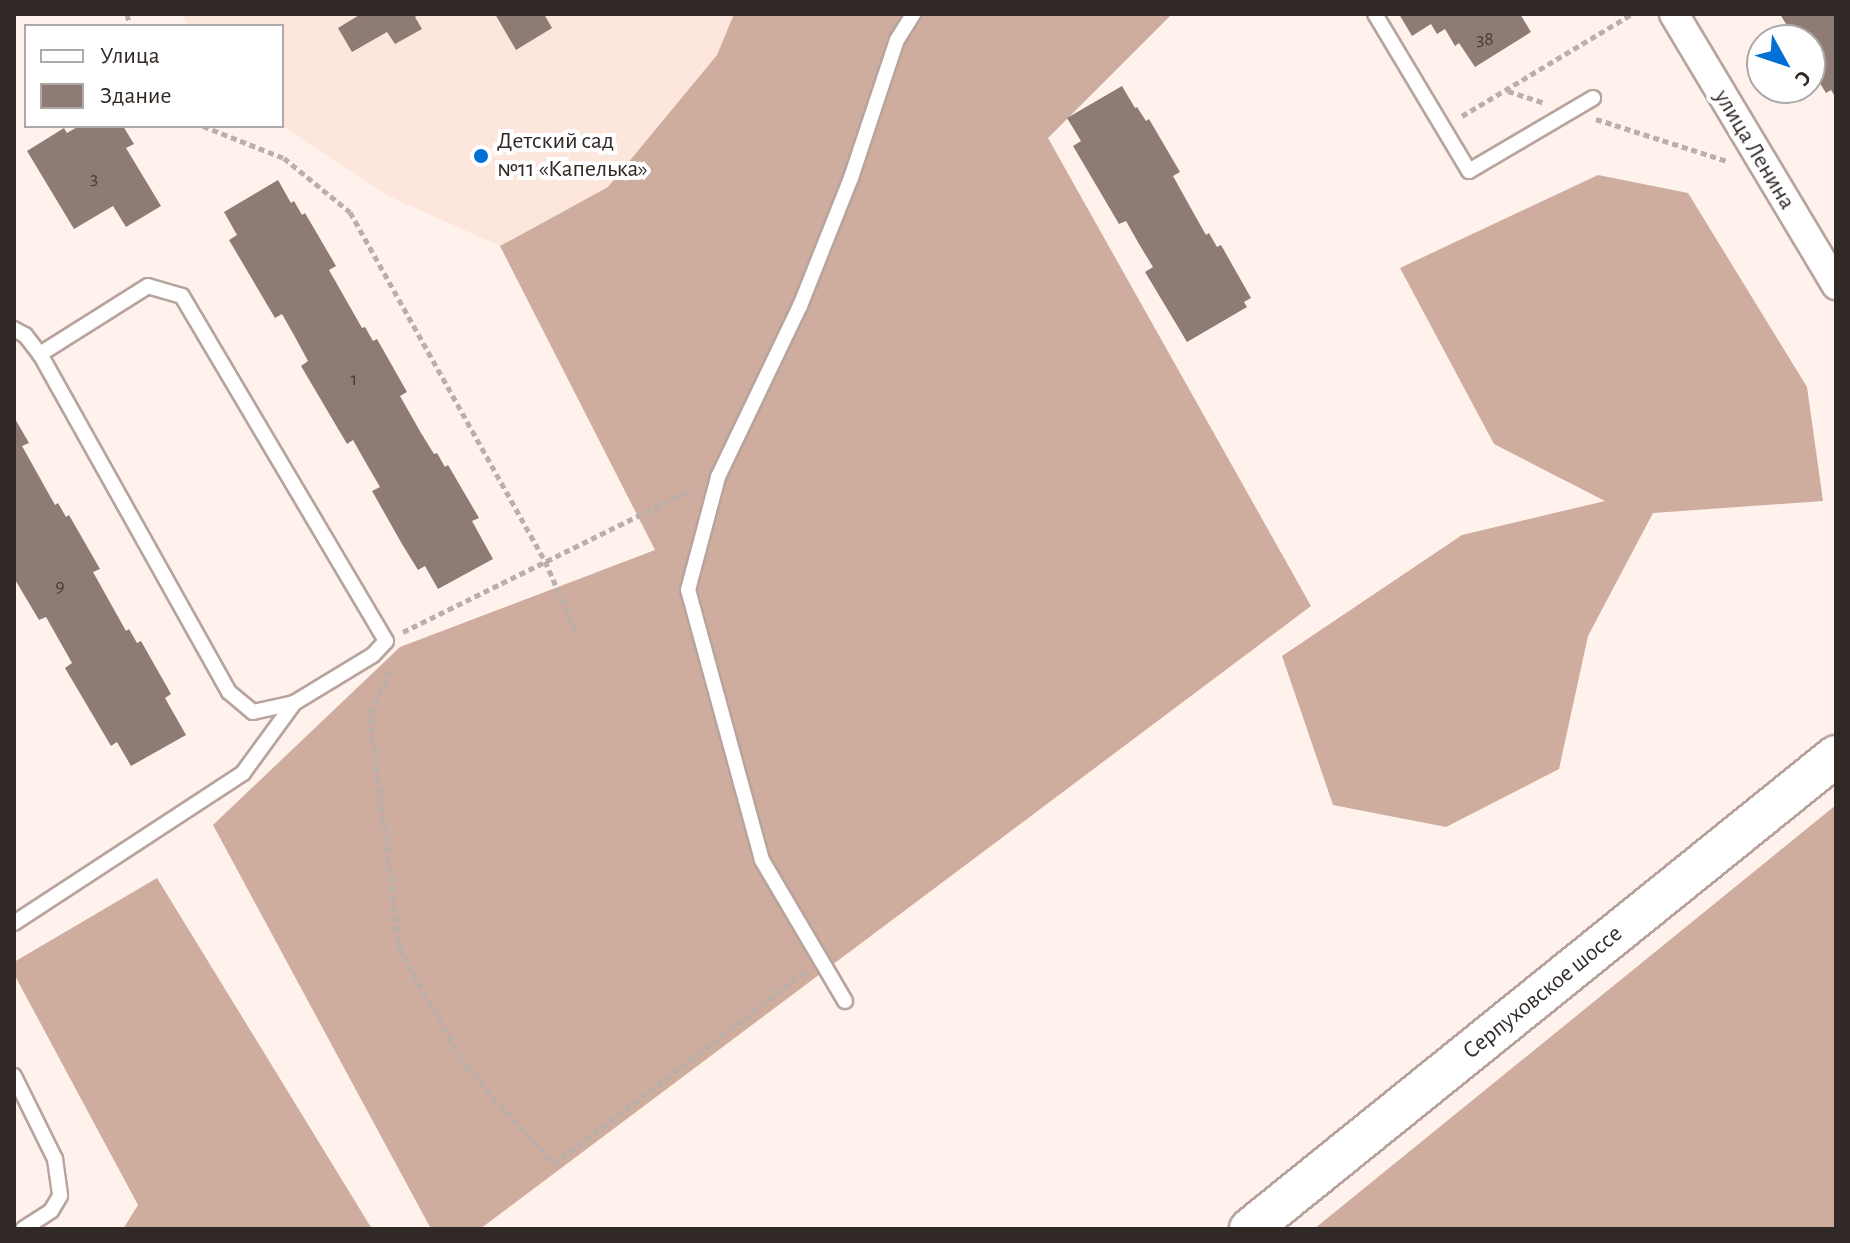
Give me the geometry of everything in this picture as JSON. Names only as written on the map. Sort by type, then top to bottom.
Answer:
[{"type":"main road","name":"Серпуховское шоссе","points":[[1250,1229],[1836,756]]},
{"type":"street","name":"улица Ленина","points":[[1674,14],[1766,173],[1836,285]]},
{"type":"lane","points":[[845,1001],[762,860],[688,590],[718,477],[800,306],[851,178],[897,40],[913,14]]},
{"type":"lane","points":[[1375,14],[1469,171],[1593,98]]},
{"type":"lane","points":[[14,329],[25,335],[40,354],[229,692],[253,712],[294,703],[373,655],[386,641],[182,296],[148,286],[40,354]]},
{"type":"lane","points":[[14,923],[243,773],[294,703]]},
{"type":"lane","points":[[14,1076],[55,1159],[60,1196],[51,1211],[23,1229]]},
{"type":"path","points":[[1443,126],[1508,91],[1632,14]]},
{"type":"path","points":[[1508,91],[1553,106]]},
{"type":"path","points":[[1584,115],[1766,173]]},
{"type":"path","points":[[208,128],[284,158],[350,212],[545,561],[578,636]]},
{"type":"path","points":[[386,641],[718,477]]},
{"type":"path","points":[[404,639],[407,630]]},
{"type":"path","points":[[394,661],[370,717],[399,948],[466,1067],[554,1164],[821,960]]},
{"type":"shaded area","name":"Детский сад №11 «Капелька»","points":[[182,14],[734,14],[717,55],[608,187],[500,246],[388,196],[284,127],[284,24],[187,24]]},
{"type":"shaded area","points":[[734,14],[1172,14],[1048,138],[1311,606],[480,1229],[431,1229],[213,825],[400,647],[655,550],[500,246],[608,187],[717,55]]},
{"type":"shaded area","points":[[1598,175],[1688,193],[1807,387],[1823,501],[1653,513],[1588,636],[1559,769],[1446,827],[1333,805],[1282,656],[1462,535],[1605,501],[1494,444],[1400,268]]},
{"type":"shaded area","points":[[1836,805],[1836,1229],[1314,1229]]},
{"type":"shaded area","points":[[157,878],[372,1229],[123,1229],[138,1205],[14,974],[14,962]]},
{"type":"building","points":[[361,14],[420,14],[415,17],[422,29],[395,44],[387,32],[352,52],[338,28]]},
{"type":"building","points":[[495,14],[544,14],[552,28],[516,50]]},
{"type":"building","points":[[1399,14],[1520,14],[1531,32],[1475,67],[1459,43],[1455,46],[1445,29],[1437,34],[1431,24],[1412,36]]},
{"type":"building","points":[[1780,14],[1836,14],[1836,98],[1831,90],[1826,93],[1826,24],[1786,24]]},
{"type":"building","points":[[1122,86],[1135,108],[1146,121],[1149,119],[1180,172],[1173,176],[1206,235],[1209,233],[1217,247],[1221,245],[1251,298],[1244,302],[1247,307],[1187,342],[1145,272],[1153,267],[1126,221],[1119,224],[1073,146],[1081,141],[1067,118]]},
{"type":"building","points":[[64,128],[67,133],[76,128],[124,128],[134,144],[126,148],[161,206],[126,227],[113,206],[74,229],[27,151]]},
{"type":"building","points":[[278,180],[291,203],[294,201],[302,215],[305,213],[336,266],[329,270],[362,328],[365,327],[373,341],[377,339],[407,392],[400,396],[421,433],[434,454],[437,453],[445,467],[448,465],[479,518],[472,521],[493,559],[438,589],[425,566],[418,570],[402,544],[372,491],[380,487],[353,440],[347,444],[301,366],[308,361],[282,314],[275,318],[229,240],[237,235],[224,212]]},
{"type":"building","points":[[14,417],[29,443],[22,446],[55,505],[58,503],[66,517],[69,515],[100,569],[93,572],[126,631],[129,629],[137,643],[141,641],[171,694],[165,698],[186,735],[131,766],[117,742],[111,746],[65,668],[72,663],[46,617],[39,620],[14,578]]},
{"type":"place","name":"Детский сад №11 «Капелька»","points":[[481,156]]}]
